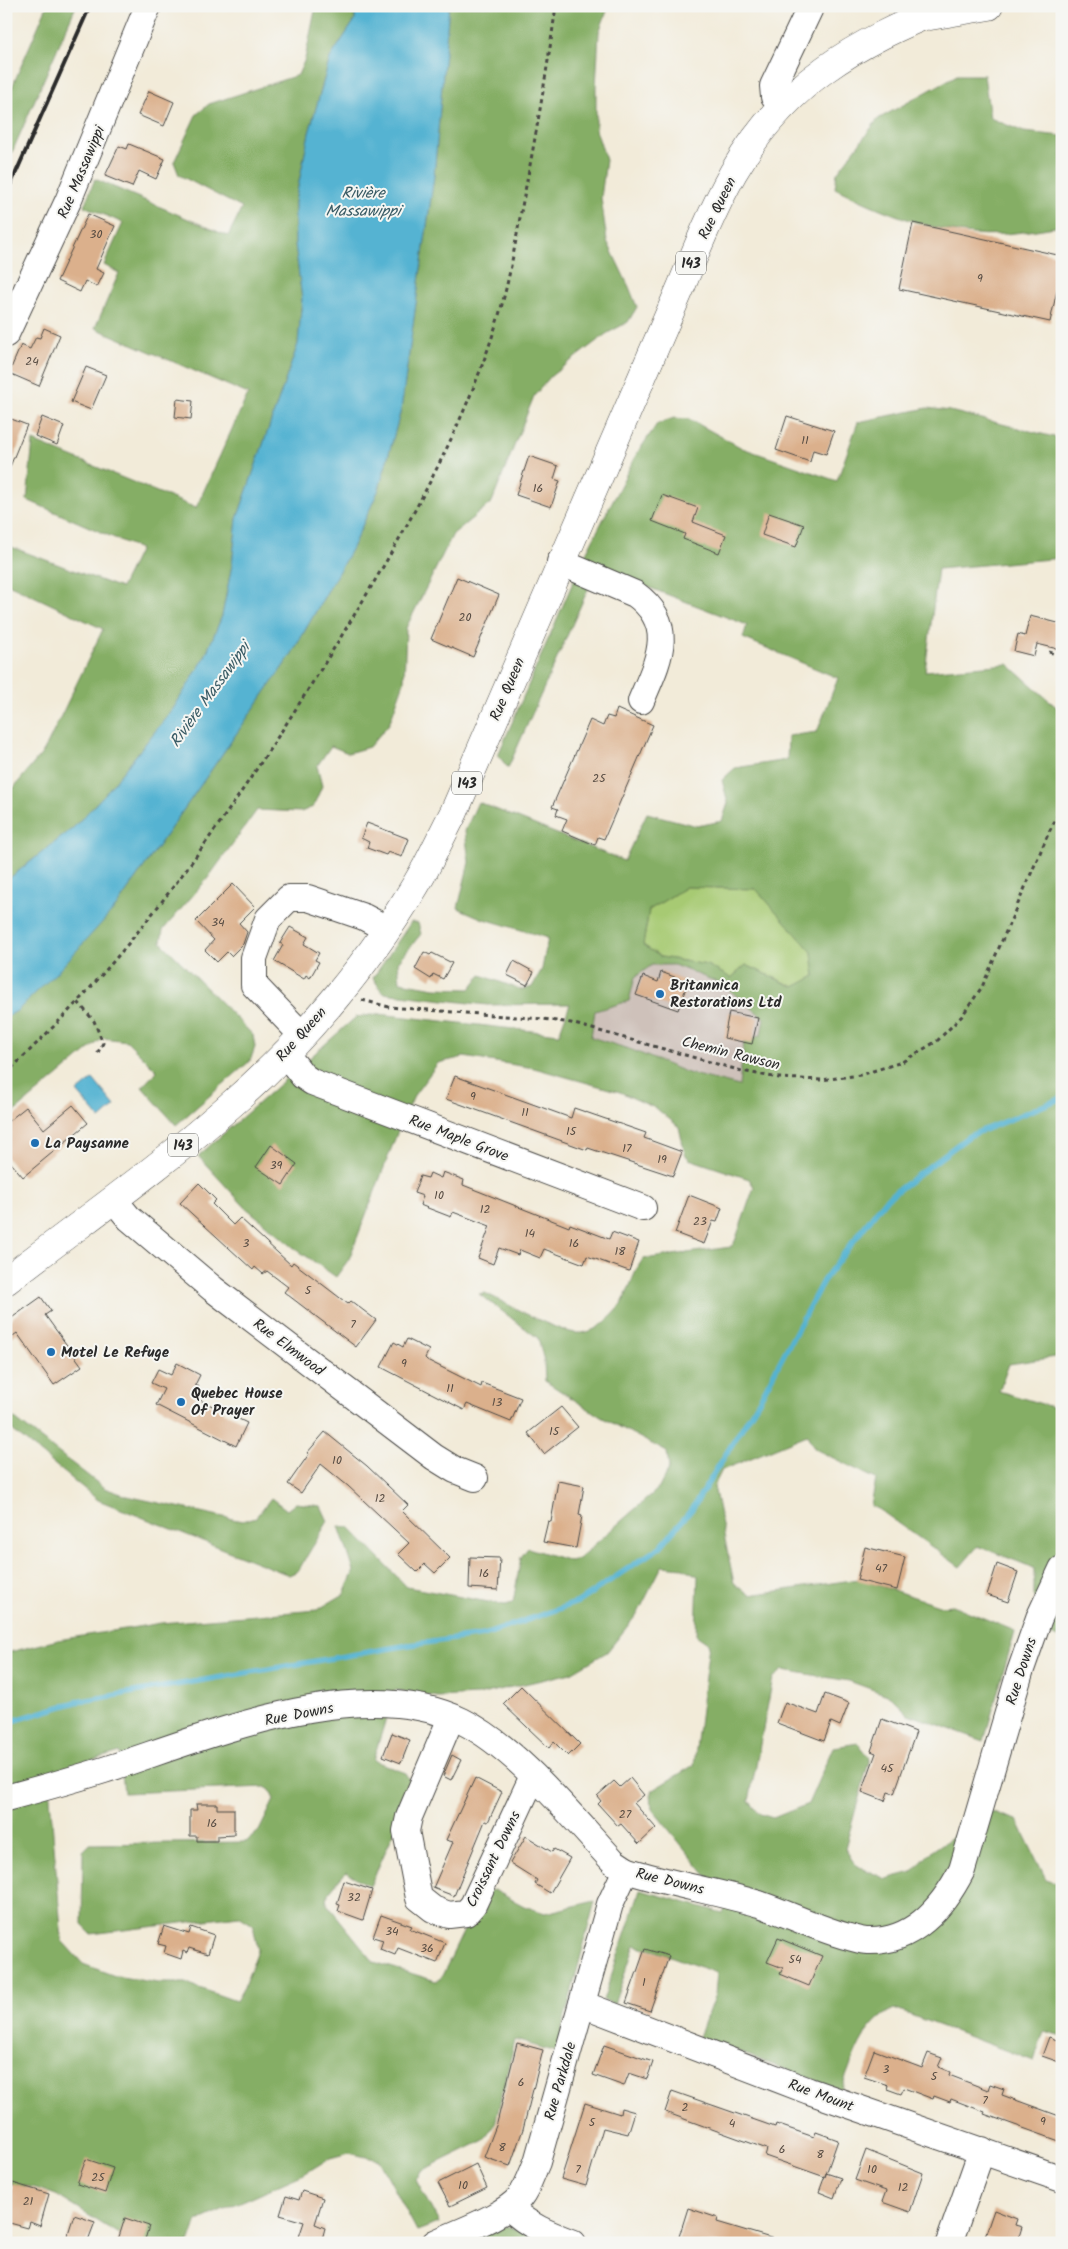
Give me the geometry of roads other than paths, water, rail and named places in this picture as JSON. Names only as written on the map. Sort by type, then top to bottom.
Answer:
[{"type":"main road","name":"Rue Queen","points":[[6,1281],[114,1200],[228,1108],[293,1044],[342,989],[387,929],[425,869],[454,812],[560,562],[720,197],[748,150],[783,106],[808,83],[840,59],[876,37],[947,6]]},
{"type":"main road","name":"Rue Queen","points":[[900,26],[938,14],[989,6]]},
{"type":"street","name":"Rue Massawippi","points":[[6,334],[68,201],[148,6]]},
{"type":"street","points":[[783,106],[774,96],[772,86],[810,6]]},
{"type":"street","points":[[560,562],[635,594],[645,601],[657,617],[662,641],[660,652],[641,701]]},
{"type":"street","name":"Rue Maple Grove","points":[[387,929],[364,917],[308,898],[288,898],[268,919],[254,958],[254,985],[293,1044],[303,1076],[312,1082],[643,1208]]},
{"type":"street","name":"Rue Elmwood","points":[[114,1200],[129,1218],[213,1289],[434,1457],[454,1470],[475,1478]]},
{"type":"street","name":"Rue Downs","points":[[6,1798],[103,1770],[175,1745],[274,1717],[323,1707],[371,1703],[397,1704],[421,1708],[451,1718],[482,1733],[533,1776],[614,1862],[626,1870],[761,1905],[834,1933],[866,1941],[893,1937],[919,1925],[937,1910],[951,1892],[962,1870],[1020,1672],[1039,1618],[1062,1569]]},
{"type":"street","name":"Croissant Downs","points":[[451,1718],[409,1817],[406,1831],[419,1898],[433,1909],[449,1915],[466,1913],[473,1906],[533,1776]]},
{"type":"street","name":"Rue Parkdale","points":[[435,2243],[510,2208],[521,2196],[537,2162],[610,1904],[626,1870]]},
{"type":"street","name":"Rue Mount","points":[[582,2004],[800,2088],[1062,2179]]},
{"type":"street","points":[[949,2243],[982,2150]]},
{"type":"street","points":[[510,2208],[534,2227],[573,2243]]},
{"type":"water","name":"Rivière Massawippi","points":[[355,6],[449,6],[434,176],[401,410],[379,489],[352,548],[291,655],[116,907],[60,969],[17,1011],[6,1017],[6,881],[73,828],[105,794],[173,709],[204,659],[222,616],[232,565],[237,519],[298,344],[302,299],[295,244],[295,202],[309,133],[330,58],[355,20]]},
{"type":"water","points":[[93,1079],[115,1106],[100,1119],[77,1092]]},
{"type":"waterway","points":[[6,1723],[76,1702],[409,1645],[484,1635],[578,1602],[660,1547],[692,1509],[760,1399],[823,1281],[885,1200],[969,1136],[1062,1098]]},
{"type":"railway","points":[[6,195],[90,6]]},
{"type":"place","name":"Britannica Restorations Ltd","points":[[660,994]]},
{"type":"place","name":"La Paysanne","points":[[35,1143]]},
{"type":"place","name":"Motel Le Refuge","points":[[51,1352]]},
{"type":"place","name":"Quebec House Of Prayer","points":[[181,1402]]}]
